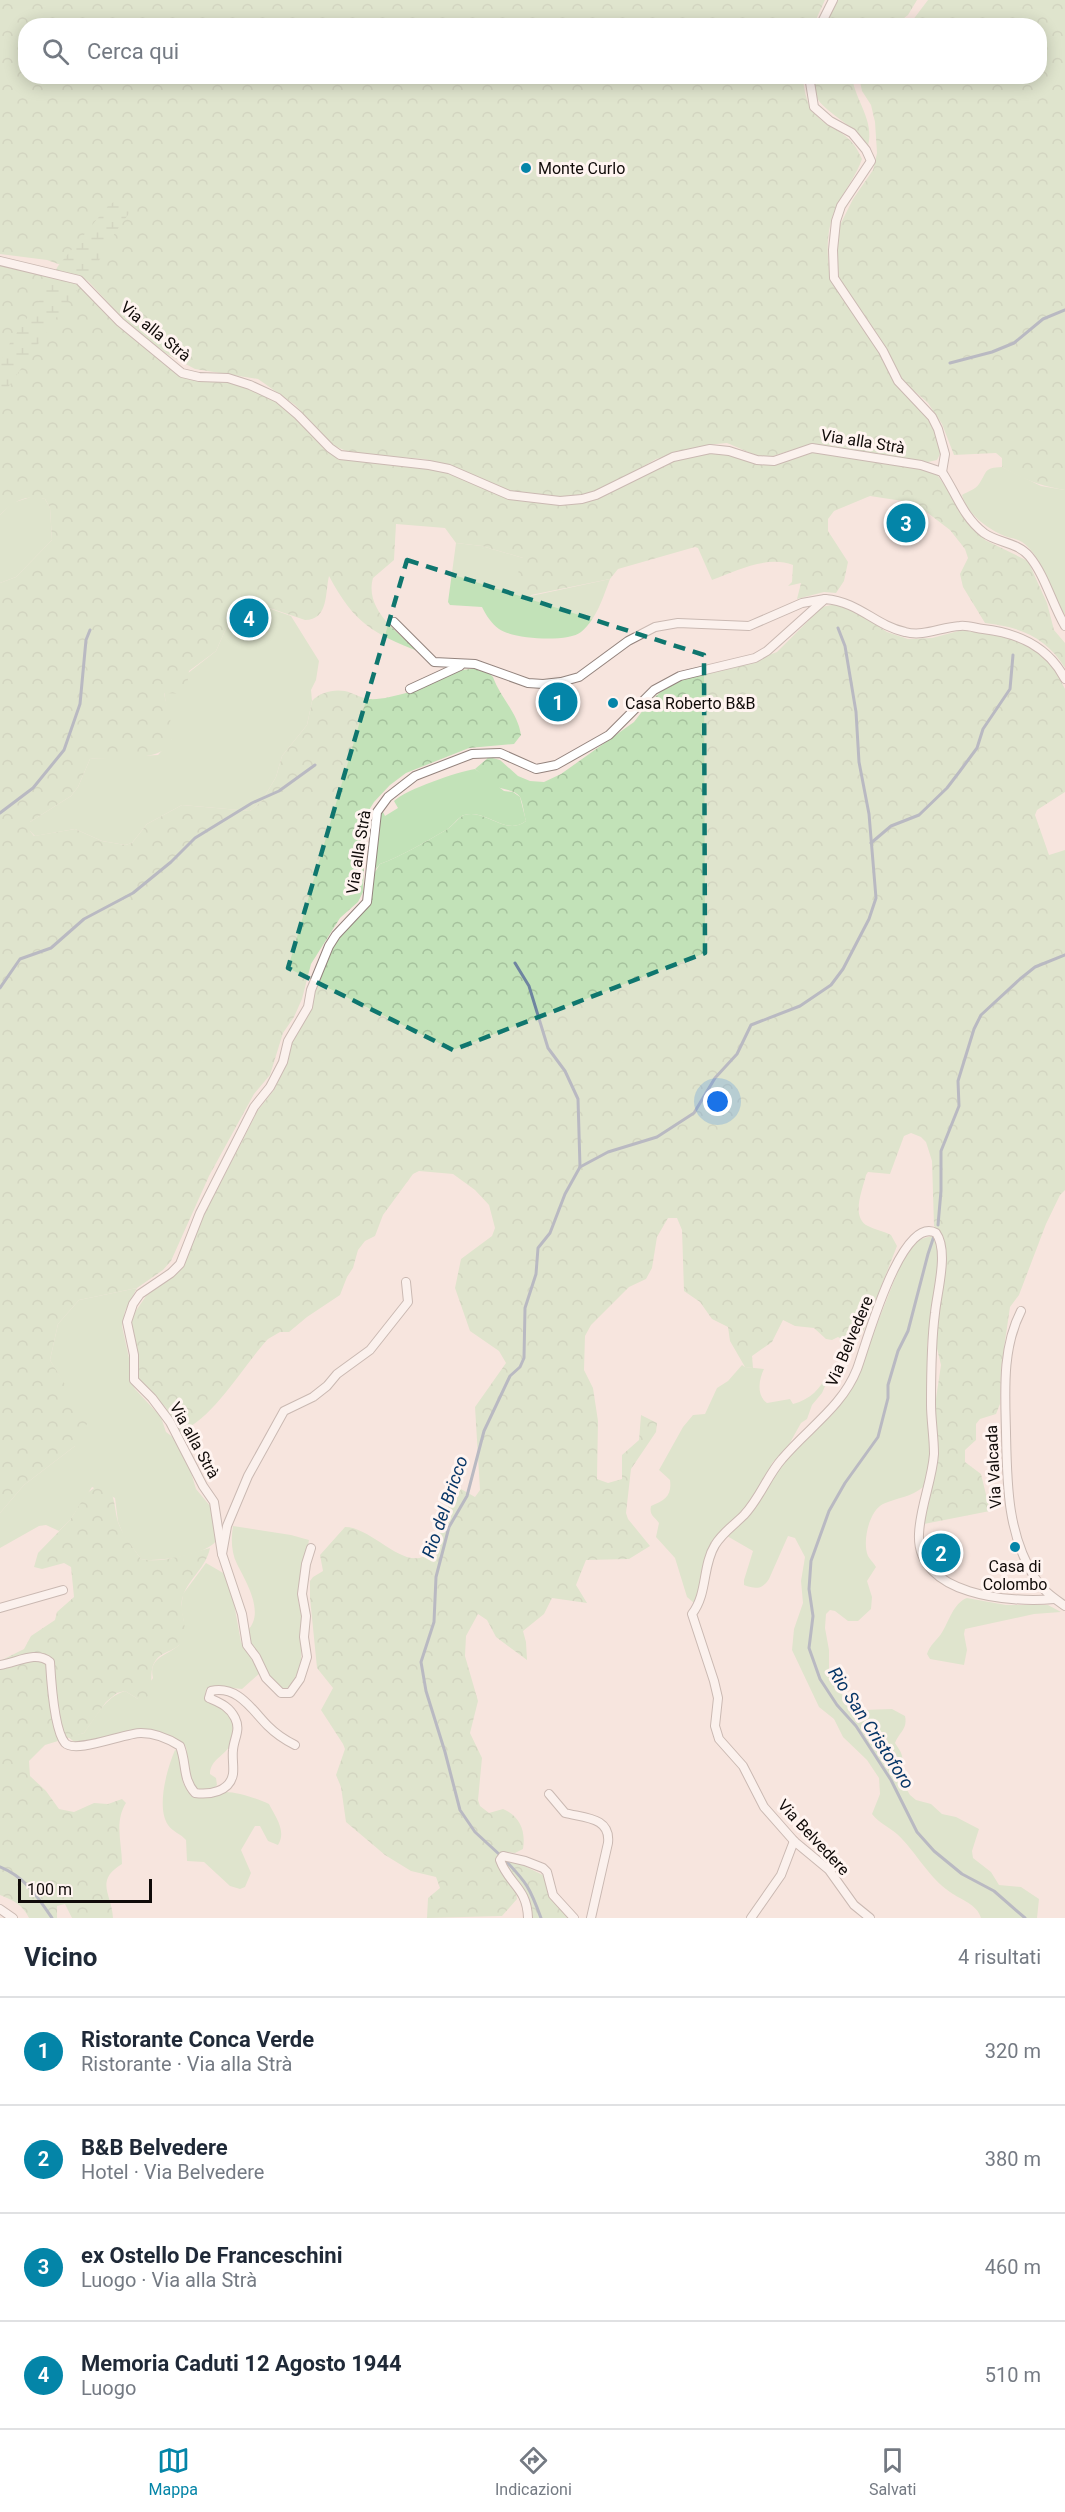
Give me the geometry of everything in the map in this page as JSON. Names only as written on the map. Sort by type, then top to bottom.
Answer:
[{"type":"street","points":[[824,18],[833,0]]},
{"type":"street","points":[[810,84],[814,107],[830,121],[852,133],[866,150],[871,161],[841,206],[836,221],[833,250],[834,278],[884,351],[898,381],[932,417],[945,454],[942,472],[962,508],[978,528],[987,535],[1014,544],[1030,557],[1065,626]]},
{"type":"street","name":"Via alla Strà","points":[[0,261],[59,273],[79,280],[120,322],[182,373],[199,377],[228,378],[278,398],[330,448],[340,454],[449,469],[509,495],[560,501],[582,499],[606,491],[674,458],[710,449],[729,451],[757,460],[774,461],[812,448],[921,465],[942,472]]},
{"type":"street","points":[[394,622],[434,662],[488,667],[514,679],[543,684],[579,677],[628,641],[655,627],[678,623],[749,626],[802,603],[825,599],[849,603],[890,628],[906,633],[928,632],[960,626],[1018,636],[1037,646],[1049,656],[1065,679]]},
{"type":"street","name":"Via alla Strà","points":[[311,1548],[302,1594],[306,1616],[304,1637],[307,1657],[300,1679],[288,1694],[281,1693],[273,1685],[247,1645],[242,1614],[222,1554],[214,1502],[203,1486],[171,1422],[134,1380],[134,1355],[127,1322],[133,1304],[140,1293],[171,1273],[180,1264],[190,1234],[254,1107],[270,1087],[283,1062],[288,1041],[308,1007],[311,990],[329,946],[336,935],[367,902],[377,812],[388,797],[415,776],[472,754],[500,753],[536,769],[556,765],[609,735],[654,690],[680,676],[754,658],[766,651],[825,599]]},
{"type":"street","points":[[410,688],[463,665]]},
{"type":"street","name":"Via Belvedere","points":[[870,1918],[854,1905],[829,1870],[794,1841],[760,1801],[742,1766],[719,1740],[715,1726],[718,1698],[692,1614],[701,1599],[710,1556],[715,1545],[755,1502],[781,1460],[811,1427],[830,1412],[845,1392],[857,1368],[897,1264],[911,1240],[921,1231],[936,1233],[942,1248],[932,1334],[933,1456],[920,1527],[920,1546],[927,1563],[936,1574],[963,1590],[1022,1600],[1054,1599]]},
{"type":"street","points":[[222,1554],[227,1526],[239,1493],[276,1422],[288,1408],[295,1407],[313,1397],[337,1374],[370,1350],[408,1302],[406,1282]]},
{"type":"street","name":"Via Valcada","points":[[1021,1311],[1015,1325],[1005,1381],[1007,1487],[1014,1531],[1029,1567],[1042,1588],[1065,1606]]},
{"type":"street","points":[[0,1608],[63,1590]]},
{"type":"street","points":[[0,1665],[44,1656],[50,1662],[52,1696],[65,1743],[70,1746],[82,1746],[140,1733],[165,1738],[180,1746],[184,1756],[186,1782],[195,1794],[219,1792],[233,1775],[233,1751],[238,1728],[229,1709],[209,1698],[211,1691],[232,1693],[244,1699],[274,1731],[295,1745]]},
{"type":"street","points":[[549,1794],[565,1813],[588,1816],[599,1821],[607,1833],[608,1843],[591,1918]]},
{"type":"street","points":[[751,1918],[781,1875],[794,1841]]},
{"type":"street","points":[[528,1918],[524,1894],[502,1865],[500,1860],[503,1857],[525,1861],[543,1868],[547,1872],[553,1894],[574,1918]]},
{"type":"street","points":[[0,1909],[12,1918]]},
{"type":"highlighted area","points":[[407,560],[704,655],[705,953],[453,1050],[288,968]]},
{"type":"green space","points":[[0,0],[825,0],[817,18],[18,18],[18,84],[804,84],[806,96],[812,109],[819,118],[846,136],[862,159],[838,204],[831,223],[828,256],[834,286],[933,425],[939,441],[940,454],[937,460],[928,462],[811,444],[773,456],[760,457],[727,443],[707,445],[656,459],[604,489],[582,495],[553,497],[525,495],[500,487],[451,465],[424,459],[351,453],[332,445],[295,405],[258,379],[195,369],[165,353],[125,321],[89,282],[72,269],[47,260],[0,254]]},
{"type":"green space","points":[[838,0],[917,0],[904,18],[829,18]]},
{"type":"green space","points":[[928,0],[1065,0],[1065,490],[1040,484],[1002,467],[1002,458],[996,453],[954,455],[942,424],[928,403],[904,382],[880,338],[839,278],[836,247],[840,225],[853,199],[873,170],[877,153],[875,122],[871,105],[860,84],[1047,84],[1047,18],[914,18]]},
{"type":"green space","points":[[814,84],[854,84],[867,119],[868,146],[862,138],[825,108],[815,94]]},
{"type":"green space","points":[[115,201],[127,204],[130,212],[110,240],[95,268],[65,305],[0,399],[0,362],[11,341],[41,298],[58,266],[108,206]]},
{"type":"green space","points":[[0,264],[77,282],[181,375],[227,381],[249,387],[276,400],[329,451],[448,471],[505,497],[520,501],[565,504],[592,500],[674,460],[711,452],[729,454],[756,464],[775,464],[812,451],[935,472],[985,540],[1028,561],[1047,603],[1054,630],[1065,643],[1065,668],[1049,648],[1031,635],[1010,627],[985,623],[963,587],[960,574],[968,558],[965,549],[950,530],[920,507],[909,502],[870,496],[834,511],[828,519],[828,531],[848,562],[844,581],[836,593],[824,592],[797,599],[801,583],[788,586],[792,582],[793,565],[783,562],[752,565],[712,580],[698,548],[695,547],[618,569],[610,579],[526,596],[513,588],[523,558],[482,546],[456,543],[445,528],[396,524],[394,560],[373,578],[374,601],[385,620],[420,652],[389,639],[356,616],[329,576],[322,610],[313,619],[305,620],[243,599],[237,604],[216,651],[189,671],[186,694],[164,693],[172,735],[168,747],[149,756],[136,758],[90,759],[78,787],[71,796],[30,822],[30,831],[34,836],[75,829],[102,841],[125,845],[132,843],[147,824],[182,805],[250,811],[262,801],[276,777],[282,756],[307,725],[312,701],[330,691],[346,691],[369,699],[383,698],[416,690],[462,670],[484,671],[493,677],[513,712],[521,735],[514,744],[469,748],[406,773],[390,785],[374,802],[366,815],[363,892],[358,902],[340,918],[311,964],[302,999],[283,1033],[270,1075],[254,1094],[209,1176],[171,1261],[163,1270],[137,1288],[79,1300],[58,1324],[50,1360],[88,1422],[75,1446],[24,1485],[0,1513],[0,583],[16,577],[52,540],[50,508],[45,499],[32,497],[20,500],[0,515]]},
{"type":"green space","points":[[1002,467],[1041,486],[1065,490],[1065,620],[1042,567],[1029,548],[1020,541],[988,527],[972,513],[964,502],[962,495],[978,486],[987,471]]},
{"type":"green space","points":[[34,496],[45,499],[50,508],[52,540],[16,577],[0,583],[0,515],[12,503]]},
{"type":"green space","points":[[456,543],[482,546],[523,558],[531,596],[610,579],[595,614],[581,632],[565,638],[553,639],[515,635],[496,627],[482,607],[450,605],[448,602]]},
{"type":"green space","points":[[243,599],[291,616],[319,661],[316,680],[311,690],[312,701],[307,725],[282,756],[276,777],[262,801],[250,811],[182,805],[147,824],[132,843],[125,845],[102,841],[75,829],[35,836],[30,831],[30,822],[71,796],[78,787],[90,759],[158,755],[172,739],[164,692],[216,651],[237,604]]},
{"type":"green space","points":[[836,604],[849,607],[887,632],[908,639],[932,638],[962,630],[1016,639],[1037,651],[1056,671],[1065,689],[1065,792],[1037,810],[1035,815],[1049,855],[1065,850],[1065,1190],[1060,1195],[1046,1224],[1019,1295],[1010,1307],[1001,1369],[1000,1404],[996,1414],[980,1419],[976,1424],[976,1440],[965,1450],[965,1462],[981,1474],[990,1511],[924,1524],[934,1479],[936,1453],[935,1405],[941,1365],[935,1340],[945,1261],[945,1241],[934,1226],[932,1161],[926,1142],[921,1137],[911,1133],[904,1136],[890,1174],[868,1172],[866,1175],[859,1202],[860,1216],[868,1226],[891,1235],[897,1246],[864,1330],[858,1339],[847,1342],[838,1337],[832,1340],[826,1339],[814,1328],[795,1326],[783,1320],[772,1342],[752,1356],[753,1368],[745,1367],[730,1341],[728,1327],[712,1319],[700,1302],[684,1291],[682,1230],[677,1218],[668,1218],[657,1237],[652,1268],[646,1279],[629,1287],[591,1325],[585,1336],[584,1370],[593,1388],[598,1421],[597,1479],[608,1483],[622,1479],[622,1455],[639,1440],[641,1415],[657,1423],[656,1432],[631,1469],[626,1513],[628,1519],[650,1546],[629,1559],[586,1560],[576,1585],[587,1603],[552,1598],[544,1614],[523,1631],[527,1660],[496,1637],[487,1620],[478,1614],[466,1636],[465,1656],[478,1701],[470,1733],[482,1758],[478,1800],[480,1806],[489,1813],[503,1809],[509,1812],[518,1820],[522,1830],[523,1849],[515,1853],[506,1852],[500,1870],[516,1893],[517,1899],[502,1916],[427,1918],[428,1898],[440,1888],[436,1877],[411,1871],[385,1855],[346,1822],[341,1787],[336,1775],[345,1749],[321,1710],[333,1688],[317,1668],[310,1581],[323,1571],[320,1555],[345,1527],[367,1534],[400,1554],[411,1558],[421,1558],[431,1552],[448,1510],[448,1488],[454,1485],[475,1497],[480,1490],[475,1407],[506,1363],[499,1351],[470,1331],[455,1288],[461,1259],[492,1236],[495,1228],[489,1205],[475,1190],[453,1174],[419,1171],[413,1174],[383,1215],[375,1236],[365,1241],[358,1250],[353,1268],[340,1295],[289,1332],[280,1332],[268,1339],[205,1415],[180,1432],[166,1408],[138,1379],[138,1355],[131,1322],[133,1315],[146,1296],[183,1266],[204,1215],[258,1110],[274,1090],[287,1063],[292,1042],[312,1008],[315,991],[333,948],[339,937],[370,903],[375,872],[380,864],[446,830],[464,815],[480,815],[511,826],[526,821],[520,797],[510,790],[492,785],[475,769],[489,757],[500,760],[518,776],[530,781],[544,782],[561,774],[634,722],[650,701],[668,686],[695,674],[744,664],[777,652],[822,607]]},
{"type":"green space","points":[[475,769],[504,791],[513,792],[520,797],[526,821],[511,826],[480,815],[464,815],[446,830],[380,864],[376,869],[376,820],[382,810],[385,816],[398,808],[394,801],[400,796],[445,777]]},
{"type":"green space","points":[[931,1236],[937,1241],[939,1263],[927,1346],[930,1363],[927,1408],[930,1461],[923,1487],[909,1495],[883,1504],[874,1513],[866,1535],[866,1550],[876,1567],[867,1581],[872,1597],[871,1609],[858,1621],[848,1621],[835,1611],[830,1610],[826,1614],[829,1673],[849,1704],[862,1710],[892,1709],[905,1716],[904,1727],[895,1743],[902,1758],[899,1776],[910,1795],[916,1800],[931,1804],[942,1814],[956,1817],[979,1829],[972,1851],[973,1858],[991,1872],[999,1885],[1021,1887],[1039,1899],[1037,1918],[981,1918],[976,1909],[942,1886],[897,1834],[872,1814],[880,1794],[879,1778],[867,1760],[843,1737],[834,1719],[819,1707],[792,1650],[794,1629],[803,1603],[801,1581],[805,1557],[795,1538],[788,1536],[769,1579],[764,1585],[755,1588],[744,1585],[753,1551],[727,1536],[754,1510],[778,1469],[818,1425],[838,1408],[855,1380],[903,1258],[918,1240]]},
{"type":"green space","points":[[137,1288],[125,1311],[122,1326],[129,1358],[130,1380],[135,1389],[161,1417],[166,1432],[174,1438],[190,1469],[196,1489],[211,1507],[217,1539],[213,1544],[195,1553],[158,1560],[141,1559],[124,1536],[118,1522],[115,1498],[92,1487],[70,1520],[59,1531],[46,1525],[39,1526],[0,1548],[0,1513],[24,1485],[75,1446],[65,1386],[50,1360],[58,1324],[79,1300]]},
{"type":"green space","points":[[742,1365],[764,1369],[760,1391],[767,1403],[790,1399],[793,1404],[799,1402],[814,1393],[828,1373],[830,1375],[822,1393],[812,1405],[807,1419],[801,1423],[787,1448],[772,1463],[768,1475],[750,1502],[724,1530],[694,1603],[687,1597],[675,1558],[656,1537],[659,1523],[651,1513],[651,1506],[669,1494],[670,1480],[659,1470],[683,1427],[693,1415],[705,1414],[717,1388],[728,1381]]},
{"type":"green space","points":[[100,1484],[107,1486],[110,1490],[120,1527],[141,1559],[167,1559],[210,1548],[205,1561],[183,1596],[185,1632],[182,1642],[156,1660],[152,1669],[151,1689],[146,1699],[138,1699],[125,1691],[117,1693],[106,1702],[84,1733],[45,1745],[29,1761],[30,1776],[46,1791],[59,1809],[74,1812],[94,1803],[108,1804],[122,1799],[126,1803],[119,1825],[122,1864],[109,1876],[107,1882],[113,1918],[72,1918],[65,1904],[57,1906],[57,1918],[29,1918],[17,1904],[0,1895],[0,1661],[24,1649],[31,1636],[55,1620],[57,1612],[74,1597],[71,1567],[64,1563],[42,1569],[34,1567],[38,1553],[70,1520],[87,1493]]},
{"type":"green space","points":[[233,1526],[309,1540],[298,1600],[302,1618],[301,1664],[293,1683],[287,1688],[280,1688],[274,1682],[259,1661],[252,1646],[248,1630],[255,1615],[254,1606],[249,1588],[234,1555]]},
{"type":"green space","points":[[206,1563],[225,1574],[233,1598],[241,1642],[260,1673],[242,1689],[214,1686],[206,1689],[205,1698],[225,1708],[235,1723],[229,1747],[215,1761],[211,1769],[210,1774],[216,1778],[217,1785],[206,1791],[192,1787],[186,1747],[172,1736],[162,1733],[77,1744],[68,1737],[84,1733],[102,1708],[118,1694],[125,1691],[138,1699],[153,1678],[152,1671],[156,1661],[179,1645],[184,1623],[181,1608],[183,1594]]},
{"type":"green space","points":[[967,1598],[1006,1605],[1048,1605],[1061,1612],[1034,1614],[965,1629],[967,1650],[964,1665],[930,1659],[927,1654],[930,1648],[941,1634],[955,1608]]},
{"type":"green space","points":[[175,1750],[178,1751],[183,1783],[191,1796],[203,1797],[223,1792],[240,1794],[269,1804],[277,1819],[281,1829],[278,1845],[268,1841],[260,1826],[255,1826],[241,1850],[251,1873],[245,1887],[240,1889],[230,1886],[204,1862],[187,1861],[186,1840],[168,1825],[163,1808],[163,1798],[166,1777]]},
{"type":"green space","points":[[508,1858],[545,1876],[571,1918],[531,1918],[504,1862]]},
{"type":"waterway","points":[[950,363],[992,352],[1014,343],[1043,319],[1065,310]]},
{"type":"waterway","points":[[580,1167],[608,1152],[657,1137],[694,1113],[715,1078],[737,1054],[751,1025],[800,1006],[831,985],[843,969],[869,919],[876,898],[869,814],[859,762],[856,712],[845,646],[838,628]]},
{"type":"waterway","points":[[0,813],[33,788],[64,750],[80,704],[86,640],[90,630]]},
{"type":"waterway","points":[[871,843],[891,826],[919,815],[947,788],[960,771],[977,748],[983,729],[1010,689],[1013,655]]},
{"type":"waterway","points":[[0,988],[20,959],[51,948],[84,919],[133,893],[171,862],[195,838],[252,803],[279,791],[315,765]]},
{"type":"waterway","name":"Rio San Cristoforo","points":[[938,1225],[941,1151],[959,1106],[958,1081],[974,1029],[981,1015],[1020,979],[1035,967],[1065,955]]},
{"type":"waterway","name":"Rio del Bricco","points":[[500,1855],[475,1832],[460,1810],[426,1691],[421,1662],[434,1622],[436,1577],[449,1527],[467,1496],[484,1431],[510,1376],[520,1367],[524,1358],[525,1308],[536,1274],[538,1248],[550,1233],[565,1194],[580,1167],[578,1099],[565,1071],[548,1048],[529,986],[515,963]]},
{"type":"waterway","name":"Rio San Cristoforo","points":[[934,1236],[908,1331],[898,1351],[888,1385],[888,1398],[878,1437],[845,1483],[829,1511],[811,1561],[809,1589],[813,1616],[809,1648],[820,1679],[837,1705],[856,1726],[891,1780],[917,1832],[934,1851],[962,1874],[994,1891],[1025,1918]]},
{"type":"waterway","name":"Rio del Bricco","points":[[505,1860],[527,1886],[541,1918]]},
{"type":"waterway","points":[[0,1867],[17,1876],[36,1895],[52,1918]]},
{"type":"place","name":"Monte Curlo","points":[[526,168]]},
{"type":"place","name":"ex Ostello De Franceschini","points":[[906,523]]},
{"type":"place","name":"Memoria Caduti 12 Agosto 1944","points":[[249,618]]},
{"type":"place","name":"Ristorante Conca Verde","points":[[558,702]]},
{"type":"place","name":"Casa Roberto B&B","points":[[613,703]]},
{"type":"place","name":"Casa di Colombo","points":[[1015,1547]]},
{"type":"place","name":"B&B Belvedere","points":[[941,1553]]}]
